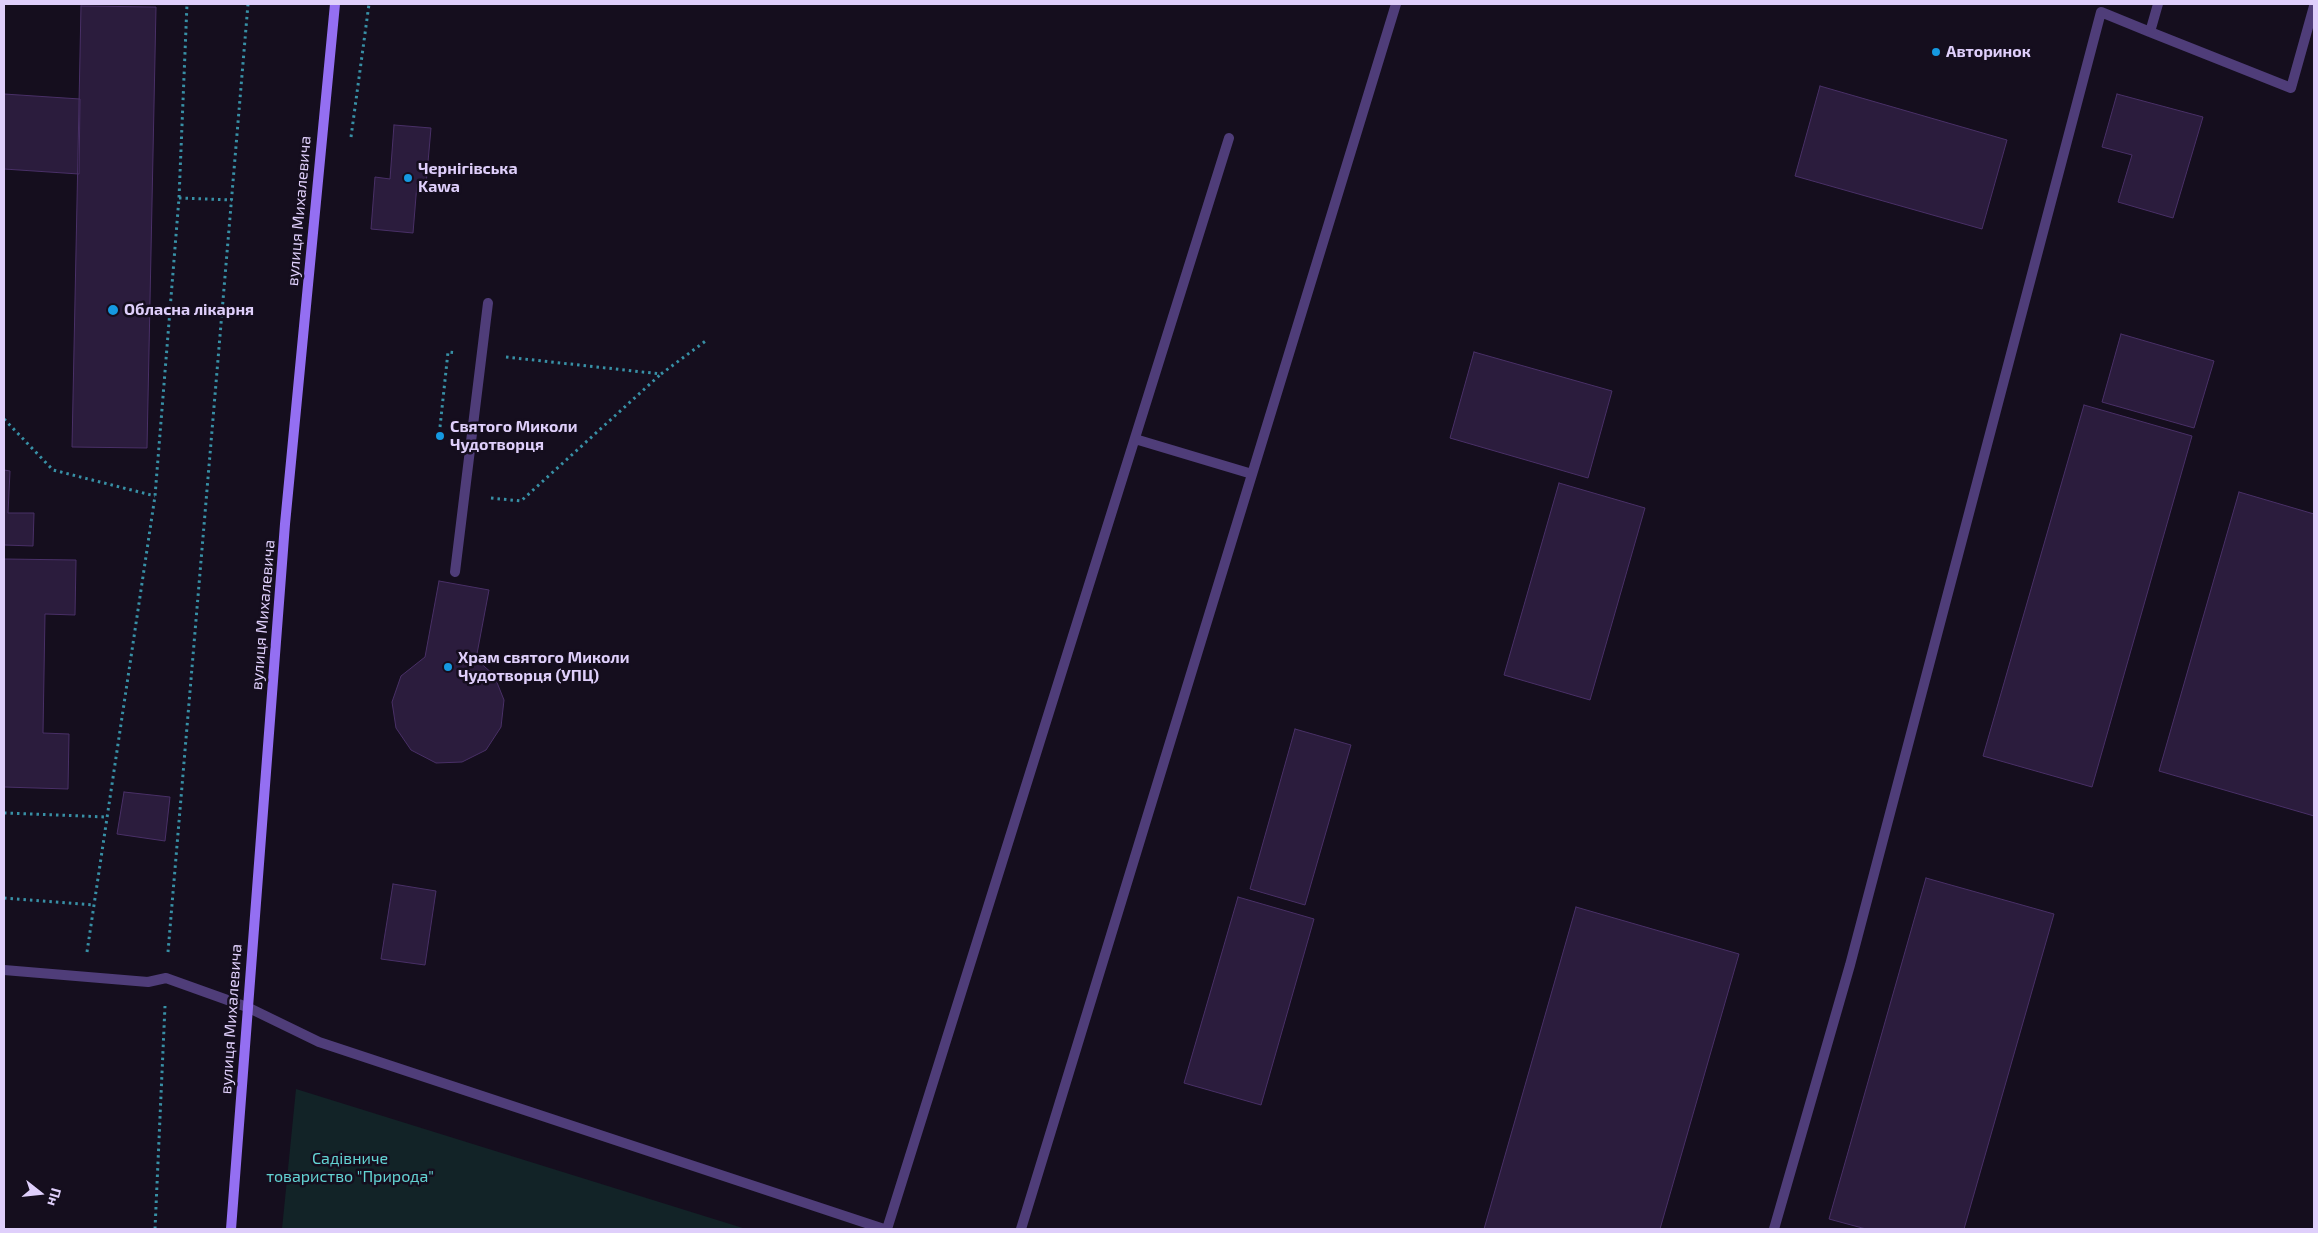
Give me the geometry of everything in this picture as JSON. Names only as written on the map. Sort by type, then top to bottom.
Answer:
[{"type":"street","name":"вулиця Михалевича","points":[[231,1229],[284,534],[335,4]]},
{"type":"lane","points":[[1021,1229],[1396,4]]},
{"type":"lane","points":[[2150,32],[2158,4]]},
{"type":"lane","points":[[1774,1229],[1852,955],[2101,12],[2291,88],[2314,6]]},
{"type":"lane","points":[[4,970],[148,982],[166,978],[247,1007],[319,1042],[885,1229],[1229,138]]},
{"type":"lane","points":[[455,572],[488,303]]},
{"type":"lane","points":[[1135,439],[1252,474]]},
{"type":"path","points":[[83,976],[155,496],[179,198],[187,4]]},
{"type":"path","points":[[155,1229],[166,978],[248,4]]},
{"type":"path","points":[[179,198],[232,200]]},
{"type":"path","points":[[465,496],[521,501],[661,374],[707,340]]},
{"type":"path","points":[[440,428],[448,352],[661,374]]},
{"type":"path","points":[[4,419],[54,470],[155,496]]},
{"type":"path","points":[[4,813],[106,817]]},
{"type":"path","points":[[4,898],[94,905]]},
{"type":"green space","name":"Садівниче товариство \"Природа\"","points":[[296,1089],[746,1229],[282,1229]]},
{"type":"building","name":"Обласна лікарня","points":[[81,6],[156,7],[147,448],[72,447]]},
{"type":"building","points":[[1820,86],[2007,140],[1982,229],[1795,176]]},
{"type":"building","points":[[4,94],[80,99],[79,174],[4,169]]},
{"type":"building","points":[[2117,94],[2203,117],[2173,218],[2118,202],[2132,155],[2102,147]]},
{"type":"building","name":"Чернігівська Kawa","points":[[394,125],[431,128],[426,185],[417,184],[413,233],[371,229],[375,177],[390,179]]},
{"type":"building","points":[[2121,334],[2214,361],[2194,428],[2102,402]]},
{"type":"building","points":[[1474,352],[1612,391],[1588,478],[1450,438]]},
{"type":"building","points":[[2084,405],[2192,436],[2092,787],[1983,756]]},
{"type":"building","points":[[4,470],[10,471],[8,513],[34,513],[33,546],[4,545]]},
{"type":"building","points":[[1559,483],[1645,508],[1590,700],[1504,675]]},
{"type":"building","points":[[2239,492],[2314,514],[2314,816],[2159,771]]},
{"type":"building","points":[[4,559],[76,560],[75,615],[45,614],[43,733],[69,734],[68,789],[4,787]]},
{"type":"building","name":"Храм святого Миколи Чудотворця (УПЦ)","points":[[439,581],[489,590],[476,659],[494,675],[504,700],[501,727],[486,750],[462,762],[436,763],[411,750],[396,728],[392,702],[401,676],[425,657]]},
{"type":"building","points":[[1295,729],[1351,745],[1305,905],[1250,889]]},
{"type":"building","points":[[124,792],[170,797],[165,841],[117,834]]},
{"type":"building","points":[[1926,878],[2054,914],[1964,1229],[1866,1229],[1829,1219]]},
{"type":"building","points":[[393,884],[436,891],[425,965],[381,959]]},
{"type":"building","points":[[1238,897],[1314,919],[1261,1105],[1184,1083]]},
{"type":"building","points":[[1576,907],[1739,954],[1660,1229],[1484,1229]]},
{"type":"place","name":"Авторинок","points":[[1936,52]]},
{"type":"place","name":"Чернігівська Kawa","points":[[408,178]]},
{"type":"place","name":"Обласна лікарня","points":[[113,310]]},
{"type":"place","name":"Святого Миколи Чудотворця","points":[[440,436]]},
{"type":"place","name":"Храм святого Миколи Чудотворця (УПЦ)","points":[[448,667]]}]
